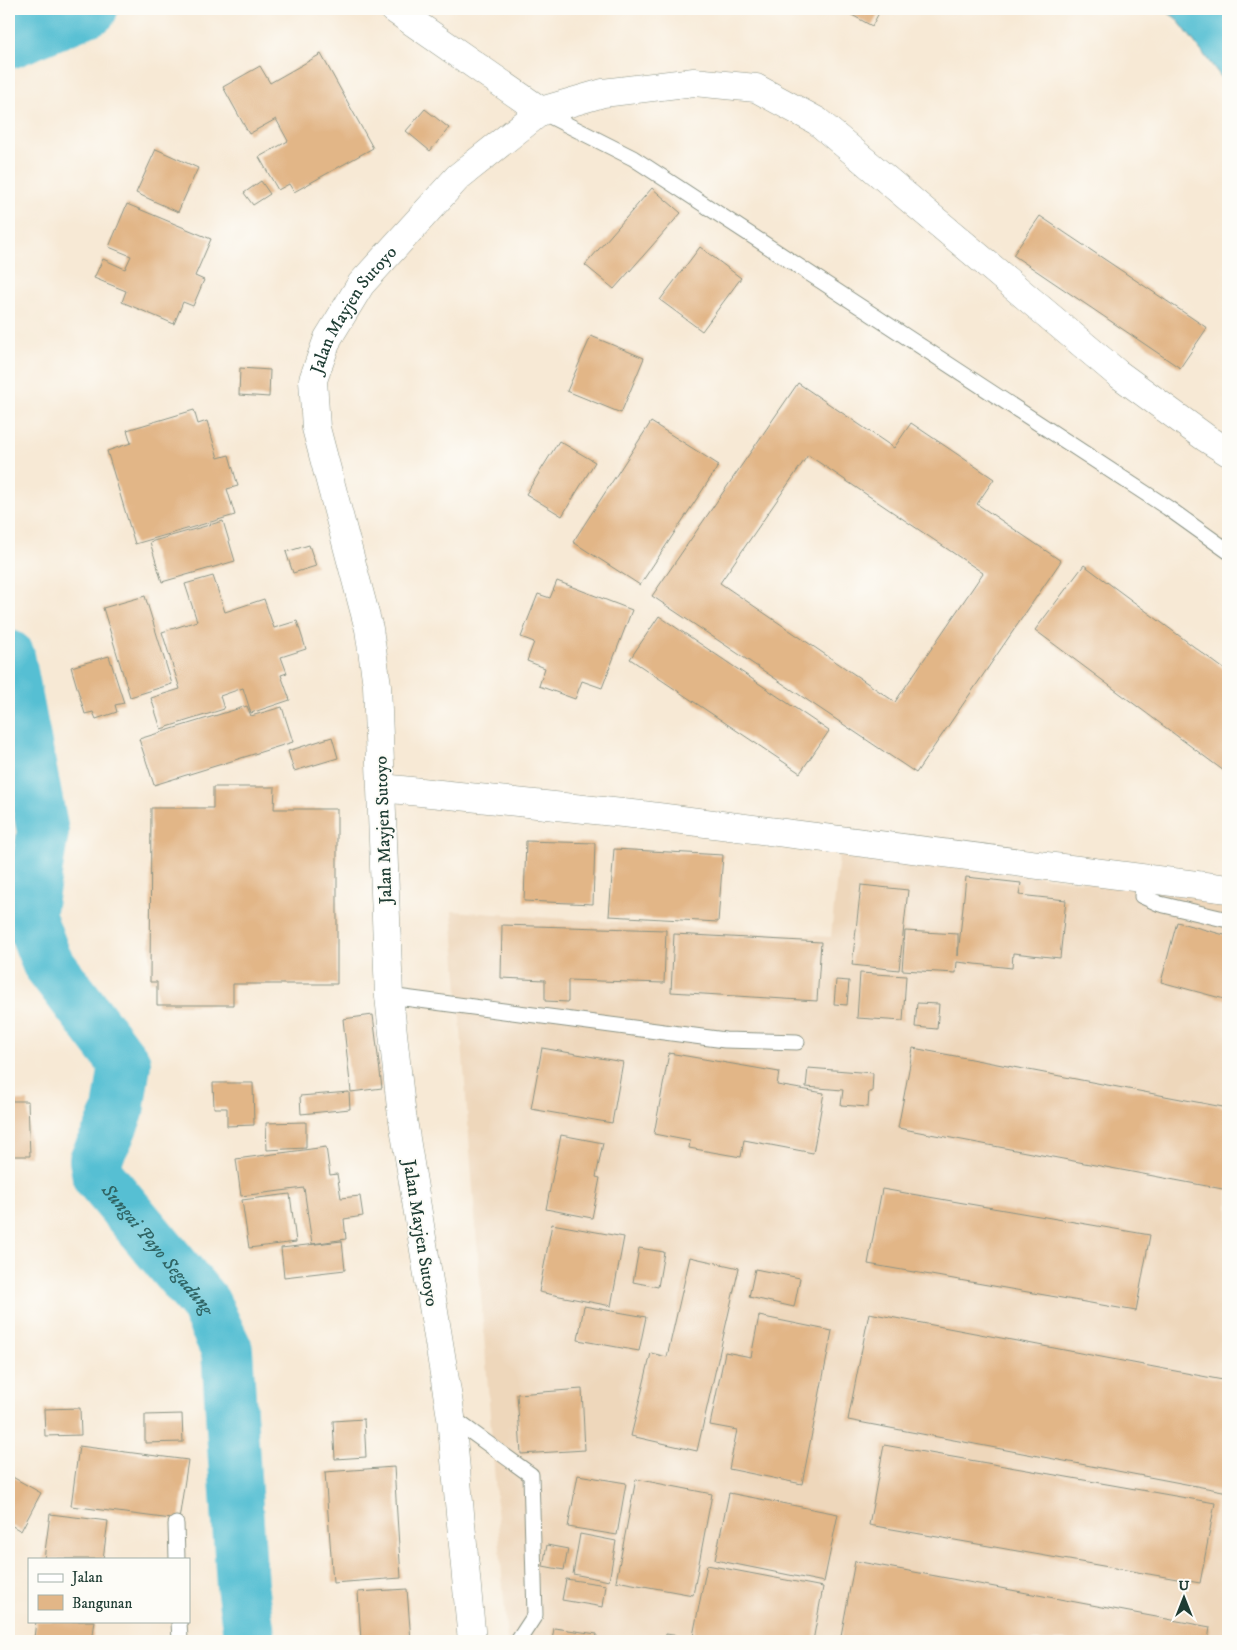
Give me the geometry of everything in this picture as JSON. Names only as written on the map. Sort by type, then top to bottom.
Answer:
[{"type":"street","points":[[394,9],[541,111],[603,93],[694,82],[756,88],[817,121],[1117,373],[1228,452]]},
{"type":"street","name":"Jalan Mayjen Sutoyo","points":[[472,1641],[450,1417],[401,1108],[390,996],[377,685],[369,628],[316,428],[313,380],[328,338],[361,284],[458,177],[541,111]]},
{"type":"street","points":[[382,788],[642,814],[1228,889]]},
{"type":"lane","points":[[541,111],[633,158],[1168,508],[1228,552]]},
{"type":"lane","points":[[1144,878],[1142,896],[1160,904],[1228,920]]},
{"type":"lane","points":[[390,996],[725,1040],[797,1042]]},
{"type":"lane","points":[[450,1417],[531,1475],[535,1615],[518,1641]]},
{"type":"lane","points":[[176,1524],[177,1558]]},
{"type":"lane","points":[[180,1622],[180,1641]]},
{"type":"shaded area","points":[[839,854],[1228,898],[1228,1641],[507,1641],[452,911],[831,937]]},
{"type":"water","points":[[1162,9],[1228,9],[1228,86],[1176,18]]},
{"type":"building","points":[[841,9],[881,9],[872,26]]},
{"type":"building","points":[[321,54],[373,148],[294,192],[289,184],[278,190],[259,157],[288,141],[276,119],[249,134],[223,87],[260,66],[270,83]]},
{"type":"building","points":[[425,109],[449,128],[430,151],[406,131]]},
{"type":"building","points":[[156,149],[198,168],[178,212],[136,193]]},
{"type":"building","points":[[261,181],[270,194],[253,205],[244,193]]},
{"type":"building","points":[[652,188],[681,213],[614,289],[585,265]]},
{"type":"building","points":[[127,204],[211,239],[195,276],[204,280],[193,306],[183,302],[174,324],[122,302],[126,291],[94,278],[103,259],[125,269],[131,256],[109,247]]},
{"type":"building","points":[[1040,216],[1207,328],[1180,368],[1013,255]]},
{"type":"building","points":[[700,247],[741,278],[702,331],[660,300]]},
{"type":"building","points":[[591,336],[644,358],[621,413],[567,391]]},
{"type":"building","points":[[240,368],[270,370],[269,397],[239,395]]},
{"type":"building","points":[[798,383],[894,448],[911,423],[994,479],[977,504],[1061,561],[916,773],[652,596]],"holes":[[[808,455],[983,573],[895,702],[720,583]]]},
{"type":"building","points":[[194,410],[198,424],[207,421],[218,458],[229,455],[238,486],[227,489],[235,515],[135,544],[107,451],[131,443],[127,430]]},
{"type":"building","points":[[651,422],[719,465],[640,585],[573,542]]},
{"type":"building","points":[[559,441],[595,462],[562,516],[526,494]]},
{"type":"building","points":[[223,521],[235,561],[162,582],[150,542]]},
{"type":"building","points":[[309,545],[316,566],[293,573],[286,552]]},
{"type":"building","points":[[1084,565],[1228,672],[1228,774],[1035,630]]},
{"type":"building","points":[[213,576],[225,612],[264,599],[274,628],[297,621],[306,649],[281,657],[287,673],[281,675],[290,700],[251,713],[243,688],[220,696],[224,709],[161,729],[151,698],[180,689],[162,632],[197,621],[185,584]]},
{"type":"building","points":[[557,581],[632,610],[602,688],[582,681],[575,699],[539,686],[545,668],[527,661],[534,642],[521,637],[538,594],[550,598]]},
{"type":"building","points":[[145,596],[172,684],[130,697],[103,608]]},
{"type":"building","points":[[659,616],[829,731],[800,773],[630,659]]},
{"type":"building","points":[[109,656],[124,703],[115,705],[117,712],[96,719],[93,712],[85,714],[71,667]]},
{"type":"building","points":[[247,706],[251,716],[282,707],[293,742],[154,785],[139,739]]},
{"type":"building","points":[[332,737],[338,758],[294,771],[288,751]]},
{"type":"building","points":[[213,787],[275,787],[274,809],[337,809],[337,984],[233,984],[233,1005],[157,1005],[157,982],[150,982],[151,808],[213,808]]},
{"type":"building","points":[[526,841],[595,843],[593,904],[524,901]]},
{"type":"building","points":[[614,849],[723,855],[718,922],[609,916]]},
{"type":"building","points":[[966,877],[1021,883],[1019,895],[1066,900],[1060,958],[1013,953],[1012,968],[957,962],[956,973],[902,970],[905,931],[958,934],[958,956]]},
{"type":"building","points":[[861,885],[908,890],[899,970],[852,965]]},
{"type":"building","points":[[1177,922],[1228,936],[1228,1000],[1161,982]]},
{"type":"building","points":[[502,925],[666,930],[664,983],[568,980],[568,1002],[545,1001],[545,980],[501,978]]},
{"type":"building","points":[[674,934],[821,942],[817,1001],[671,992]]},
{"type":"building","points":[[860,973],[906,976],[903,1021],[857,1018]]},
{"type":"building","points":[[836,980],[849,981],[847,1005],[834,1004]]},
{"type":"building","points":[[917,1003],[939,1004],[937,1029],[915,1027]]},
{"type":"building","points":[[373,1015],[382,1088],[351,1092],[343,1019]]},
{"type":"building","points":[[542,1048],[623,1062],[612,1123],[531,1109]]},
{"type":"building","points":[[913,1048],[1228,1108],[1228,1190],[898,1128]]},
{"type":"building","points":[[669,1053],[779,1072],[777,1085],[824,1093],[813,1153],[744,1140],[741,1157],[689,1148],[690,1141],[654,1134]]},
{"type":"building","points":[[808,1068],[873,1073],[872,1092],[869,1092],[868,1107],[841,1105],[843,1090],[806,1087]]},
{"type":"building","points":[[213,1083],[253,1083],[254,1125],[227,1126],[227,1108],[214,1108]]},
{"type":"building","points":[[349,1092],[350,1109],[301,1114],[300,1096]]},
{"type":"building","points":[[9,1101],[28,1101],[30,1156],[9,1156]]},
{"type":"building","points":[[306,1122],[306,1148],[267,1150],[266,1123]]},
{"type":"building","points":[[561,1135],[603,1143],[596,1177],[600,1178],[592,1218],[546,1209]]},
{"type":"building","points":[[326,1147],[330,1175],[337,1174],[341,1198],[360,1196],[363,1216],[344,1219],[346,1239],[312,1244],[304,1188],[241,1196],[236,1159]]},
{"type":"building","points":[[882,1189],[1150,1235],[1136,1311],[868,1264]]},
{"type":"building","points":[[290,1194],[296,1242],[249,1248],[242,1200]]},
{"type":"building","points":[[552,1224],[624,1237],[611,1306],[539,1292]]},
{"type":"building","points":[[342,1241],[345,1270],[284,1277],[281,1248]]},
{"type":"building","points":[[639,1248],[664,1252],[658,1287],[633,1282]]},
{"type":"building","points":[[690,1257],[739,1268],[697,1451],[631,1436],[651,1353],[667,1357]]},
{"type":"building","points":[[755,1269],[800,1278],[794,1307],[749,1297]]},
{"type":"building","points":[[584,1306],[646,1317],[639,1351],[578,1340]]},
{"type":"building","points":[[869,1313],[1228,1381],[1228,1492],[848,1420]]},
{"type":"building","points":[[759,1316],[832,1331],[802,1484],[729,1469],[737,1430],[710,1425],[725,1352],[751,1357]]},
{"type":"building","points":[[582,1389],[585,1450],[521,1454],[517,1394]]},
{"type":"building","points":[[80,1408],[81,1435],[45,1436],[44,1409]]},
{"type":"building","points":[[182,1414],[183,1442],[145,1443],[145,1415]]},
{"type":"building","points":[[364,1419],[366,1457],[335,1459],[333,1421]]},
{"type":"building","points":[[884,1445],[1215,1503],[1200,1583],[869,1525]]},
{"type":"building","points":[[79,1446],[188,1460],[179,1520],[71,1506]]},
{"type":"building","points":[[394,1467],[401,1578],[333,1583],[325,1472]]},
{"type":"building","points":[[9,1475],[41,1493],[21,1531],[9,1524]]},
{"type":"building","points":[[578,1475],[626,1483],[617,1535],[568,1527]]},
{"type":"building","points":[[636,1479],[712,1494],[693,1595],[616,1581]]},
{"type":"building","points":[[729,1493],[838,1514],[824,1582],[715,1560]]},
{"type":"building","points":[[50,1514],[108,1521],[103,1558],[44,1558]]},
{"type":"building","points":[[580,1534],[616,1541],[609,1581],[573,1574]]},
{"type":"building","points":[[547,1545],[568,1549],[564,1570],[543,1566]]},
{"type":"building","points":[[855,1561],[1210,1627],[1208,1641],[840,1641]]},
{"type":"building","points":[[707,1565],[823,1587],[813,1641],[721,1641],[693,1636]]},
{"type":"building","points":[[566,1579],[606,1585],[603,1607],[562,1600]]},
{"type":"building","points":[[407,1589],[411,1641],[361,1641],[358,1592]]},
{"type":"building","points":[[36,1622],[95,1622],[92,1641],[57,1641],[34,1638]]},
{"type":"building","points":[[554,1628],[597,1634],[596,1641],[552,1641]]},
{"type":"building","points":[[666,1634],[706,1640],[706,1641],[665,1641]]},
{"type":"waterway","name":"Sungai Payo Segadung","points":[[9,43],[92,9]]},
{"type":"waterway","name":"Sungai Payo Segadung","points":[[9,656],[43,832],[29,915],[47,962],[125,1064],[118,1111],[95,1160],[98,1176],[205,1304],[227,1350],[242,1586],[250,1641]]}]
